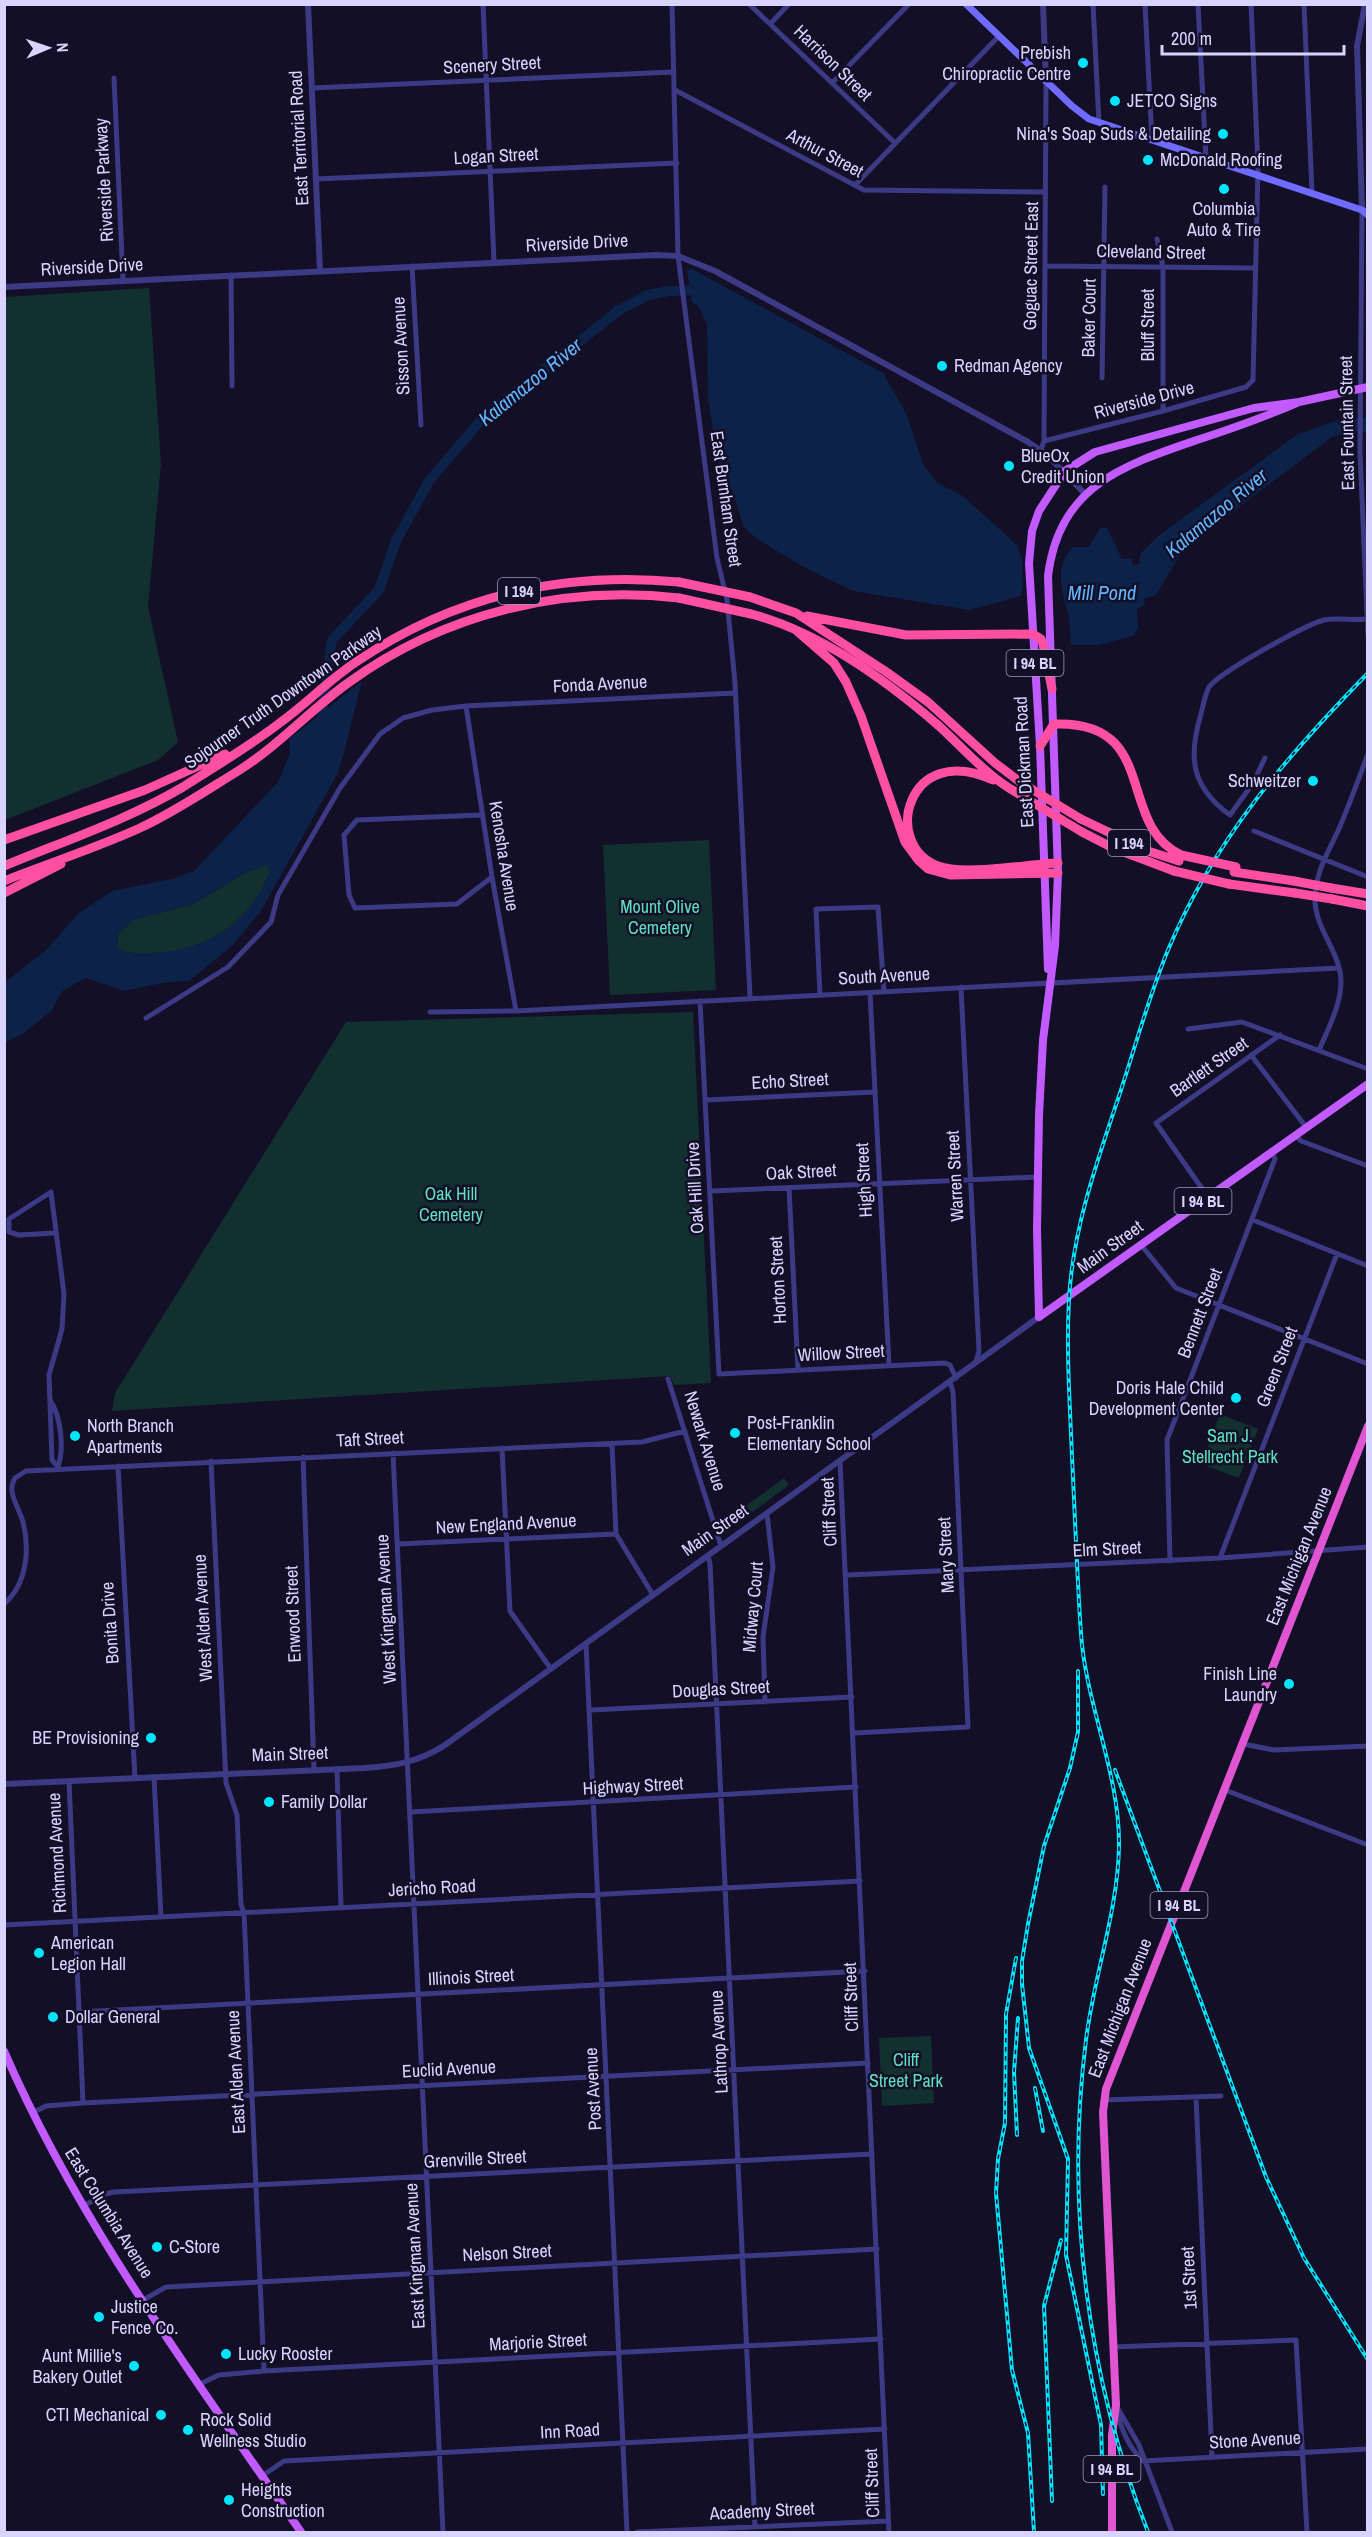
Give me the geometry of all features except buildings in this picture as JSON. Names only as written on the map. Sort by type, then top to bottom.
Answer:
[{"type":"highway","name":"Sojourner Truth Downtown Parkway","points":[[4,866],[143,808],[257,740],[333,679],[414,629],[467,604],[502,594],[600,579],[679,582],[750,597],[796,613],[838,639],[928,702],[995,763],[1020,782],[1081,819],[1148,851],[1235,869],[1247,874],[1368,894]]},
{"type":"highway","name":"Sojourner Truth Downtown Parkway","points":[[4,881],[141,827],[240,770],[341,688],[418,642],[510,606],[596,595],[644,594],[679,598],[751,614],[797,631],[864,669],[912,703],[1001,784],[1113,848],[1174,871],[1229,884],[1368,906]]},
{"type":"highway","points":[[796,613],[867,630],[906,635],[1033,634],[1043,644],[1052,689]]},
{"type":"highway","points":[[797,631],[834,663],[846,682],[861,716],[905,842],[919,861],[928,869],[962,876],[1045,868]]},
{"type":"highway","points":[[1040,746],[1054,724],[1098,730],[1120,748],[1127,760],[1151,826],[1162,841],[1180,858]]},
{"type":"highway","points":[[4,840],[145,790],[257,740]]},
{"type":"highway","points":[[1001,784],[964,770],[939,773],[928,779],[915,794],[907,819],[909,834],[917,849],[928,861],[956,869],[1058,868]]},
{"type":"highway","points":[[4,893],[110,839]]},
{"type":"highway","name":"East Michigan Avenue","points":[[1112,2532],[1112,2435],[1116,2405],[1103,2100],[1368,1426]]},
{"type":"main road","points":[[966,4],[1078,111],[1099,123],[1365,212]]},
{"type":"main road","name":"East Dickman Road","points":[[1049,982],[1040,746],[1029,563],[1032,531],[1039,511],[1065,471],[1095,452],[1254,408],[1299,402],[1364,387]]},
{"type":"main road","name":"East Dickman Road","points":[[1039,1317],[1037,1177],[1043,1040],[1055,946],[1058,868],[1050,565],[1060,530],[1072,507],[1111,473],[1129,464],[1240,426],[1299,402]]},
{"type":"main road","name":"Main Street","points":[[1039,1317],[1368,1084]]},
{"type":"main road","name":"East Columbia Avenue","points":[[4,2051],[32,2113],[83,2206],[143,2300],[301,2532]]},
{"type":"street","name":"East Territorial Road","points":[[308,4],[320,270]]},
{"type":"street","points":[[483,4],[494,262]]},
{"type":"street","name":"East Burnham Street","points":[[672,4],[678,256],[717,558],[727,600],[735,693],[750,997]]},
{"type":"street","name":"Harrison Street","points":[[749,4],[895,143]]},
{"type":"street","points":[[770,24],[789,4]]},
{"type":"street","points":[[832,83],[909,4]]},
{"type":"street","points":[[1043,4],[1047,82]]},
{"type":"street","points":[[1093,4],[1099,123]]},
{"type":"street","points":[[1146,4],[1152,141]]},
{"type":"street","points":[[1198,4],[1206,159]]},
{"type":"street","points":[[1251,4],[1257,176],[1256,268]]},
{"type":"street","points":[[1304,4],[1312,193]]},
{"type":"street","points":[[1365,4],[1357,46],[1365,212]]},
{"type":"street","points":[[855,185],[999,36]]},
{"type":"street","name":"Scenery Street","points":[[312,88],[674,72]]},
{"type":"street","name":"Riverside Parkway","points":[[114,78],[123,280]]},
{"type":"street","name":"Goguac Street East","points":[[1041,450],[1044,441],[1047,82]]},
{"type":"street","name":"Arthur Street","points":[[675,90],[855,185],[872,191],[1046,192]]},
{"type":"street","name":"Logan Street","points":[[316,179],[677,163]]},
{"type":"street","name":"Baker Court","points":[[1102,378],[1105,187]]},
{"type":"street","name":"East Fountain Street","points":[[1365,212],[1364,387],[1360,411],[1360,434],[1368,636]]},
{"type":"street","name":"Bluff Street","points":[[1158,239],[1163,267],[1163,411]]},
{"type":"street","name":"Riverside Drive","points":[[4,287],[320,270],[655,255],[678,256],[715,271],[1041,450],[1065,471],[1085,494]]},
{"type":"street","name":"Sisson Avenue","points":[[412,266],[421,424]]},
{"type":"street","name":"Cleveland Street","points":[[1046,266],[1256,268]]},
{"type":"street","name":"Riverside Drive","points":[[1044,441],[1163,411],[1251,383],[1254,375],[1256,268]]},
{"type":"street","points":[[231,275],[232,386]]},
{"type":"street","points":[[1265,758],[1253,783],[1230,814],[1208,794],[1194,763],[1192,741],[1208,689],[1218,678],[1250,657],[1325,620],[1366,620]]},
{"type":"street","name":"Fonda Avenue","points":[[146,1018],[228,967],[260,935],[271,922],[278,895],[340,788],[380,734],[403,718],[432,710],[466,706],[735,693]]},
{"type":"street","name":"Kenosha Avenue","points":[[466,706],[492,877],[516,1011]]},
{"type":"street","points":[[1319,1050],[1339,999],[1340,968],[1317,916],[1316,884],[1322,860],[1338,830],[1368,754]]},
{"type":"street","points":[[482,815],[357,820],[344,835],[348,895],[355,908],[457,904],[492,877]]},
{"type":"street","points":[[1254,831],[1368,877]]},
{"type":"street","points":[[820,995],[816,909],[878,907],[884,992]]},
{"type":"street","name":"South Avenue","points":[[430,1012],[516,1011],[1340,968]]},
{"type":"street","name":"Warren Street","points":[[961,987],[979,1351],[976,1364]]},
{"type":"street","name":"High Street","points":[[870,993],[889,1365]]},
{"type":"street","name":"Oak Hill Drive","points":[[700,1001],[719,1374]]},
{"type":"street","points":[[1188,1029],[1242,1022],[1368,1069]]},
{"type":"street","name":"Bartlett Street","points":[[1208,1197],[1156,1123],[1280,1035]]},
{"type":"street","points":[[1251,1055],[1306,1127]]},
{"type":"street","name":"Echo Street","points":[[706,1100],[875,1092]]},
{"type":"street","points":[[1295,1135],[1301,1141],[1368,1166]]},
{"type":"street","name":"Bennett Street","points":[[1170,1561],[1167,1440],[1253,1220],[1275,1159],[1272,1152]]},
{"type":"street","name":"Oak Street","points":[[711,1191],[1037,1177]]},
{"type":"street","name":"Horton Street","points":[[789,1188],[798,1370]]},
{"type":"street","points":[[55,1233],[19,1235],[9,1232],[9,1220],[51,1192],[55,1233],[63,1270],[64,1294],[62,1329],[49,1375],[52,1460],[56,1468]]},
{"type":"street","points":[[1253,1220],[1368,1266]]},
{"type":"street","points":[[1141,1245],[1170,1283],[1219,1306],[1368,1364]]},
{"type":"street","name":"Green Street","points":[[1220,1558],[1337,1254]]},
{"type":"street","name":"Main Street","points":[[4,1784],[336,1769],[408,1763],[436,1751],[1039,1317]]},
{"type":"street","name":"Willow Street","points":[[719,1374],[945,1363],[950,1365],[953,1380]]},
{"type":"street","name":"Newark Avenue","points":[[668,1379],[721,1546]]},
{"type":"street","name":"Mary Street","points":[[854,1733],[968,1727],[953,1380]]},
{"type":"street","name":"Taft Street","points":[[4,1604],[21,1584],[25,1564],[24,1533],[15,1504],[12,1483],[26,1470],[612,1444],[656,1440],[686,1431]]},
{"type":"street","points":[[612,1444],[616,1534],[653,1595]]},
{"type":"street","points":[[502,1448],[510,1611],[551,1669]]},
{"type":"street","name":"West Kingman Avenue","points":[[393,1453],[408,1763]]},
{"type":"street","name":"Enwood Street","points":[[303,1457],[314,1770]]},
{"type":"street","name":"West Alden Avenue","points":[[211,1461],[226,1773]]},
{"type":"street","name":"Cliff Street","points":[[840,1461],[889,2532]]},
{"type":"street","name":"Bonita Drive","points":[[118,1466],[135,1778]]},
{"type":"street","name":"Midway Court","points":[[765,1702],[763,1637],[773,1555],[767,1514]]},
{"type":"street","name":"New England Avenue","points":[[398,1544],[616,1534]]},
{"type":"street","name":"Elm Street","points":[[847,1575],[1170,1561],[1368,1547]]},
{"type":"street","name":"Lathrop Avenue","points":[[708,1556],[718,1704],[755,2527]]},
{"type":"street","name":"Post Avenue","points":[[586,1644],[591,1710],[627,2532]]},
{"type":"street","name":"Douglas Street","points":[[591,1710],[852,1697]]},
{"type":"street","points":[[1243,1744],[1274,1750],[1368,1746]]},
{"type":"street","name":"East Kingman Avenue","points":[[408,1763],[443,2532]]},
{"type":"street","points":[[336,1769],[341,1907]]},
{"type":"street","name":"East Alden Avenue","points":[[226,1773],[230,1800],[237,1815],[241,1905],[244,1912],[264,2371]]},
{"type":"street","points":[[154,1777],[161,1917]]},
{"type":"street","name":"Richmond Avenue","points":[[69,1781],[83,2103]]},
{"type":"street","name":"Highway Street","points":[[411,1812],[856,1787]]},
{"type":"street","points":[[1225,1790],[1368,1845]]},
{"type":"street","name":"Jericho Road","points":[[4,1925],[860,1881]]},
{"type":"street","name":"Illinois Street","points":[[79,2012],[865,1971]]},
{"type":"street","name":"Euclid Avenue","points":[[32,2113],[46,2106],[83,2103],[868,2063]]},
{"type":"street","points":[[1103,2100],[1221,2096]]},
{"type":"street","name":"1st Street","points":[[1196,2097],[1212,2457]]},
{"type":"street","name":"Grenville Street","points":[[83,2206],[105,2194],[114,2192],[872,2154]]},
{"type":"street","name":"Nelson Street","points":[[143,2300],[166,2287],[877,2249]]},
{"type":"street","name":"Marjorie Street","points":[[200,2384],[219,2375],[264,2371],[881,2339]]},
{"type":"street","points":[[1113,2347],[1296,2340],[1307,2532]]},
{"type":"street","points":[[1116,2405],[1139,2445],[1143,2461],[1172,2532]]},
{"type":"street","name":"Inn Road","points":[[262,2476],[284,2461],[885,2429]]},
{"type":"street","name":"Stone Avenue","points":[[1143,2461],[1368,2450]]},
{"type":"street","name":"Academy Street","points":[[637,2532],[888,2521]]},
{"type":"green space","points":[[149,288],[161,463],[148,607],[178,742],[158,760],[5,820],[5,297]]},
{"type":"green space","name":"Mount Olive Cemetery","points":[[709,840],[716,990],[610,995],[603,845]]},
{"type":"green space","points":[[266,865],[270,867],[270,871],[251,905],[239,919],[208,940],[191,947],[153,953],[129,953],[117,948],[118,934],[133,920],[193,904],[248,871]]},
{"type":"green space","name":"Oak Hill Cemetery","points":[[693,1012],[711,1383],[674,1385],[670,1376],[112,1411],[115,1393],[346,1022]]},
{"type":"green space","name":"Sam J. Stellrecht Park","points":[[1220,1414],[1258,1429],[1239,1478],[1201,1464]]},
{"type":"green space","points":[[784,1478],[789,1485],[751,1513],[746,1506]]},
{"type":"green space","name":"Cliff Street Park","points":[[931,2036],[934,2103],[882,2106],[879,2038]]},
{"type":"water","points":[[692,269],[883,373],[907,415],[923,464],[937,483],[963,496],[1017,545],[1022,559],[1021,596],[970,610],[853,591],[800,565],[756,538],[744,527],[732,490],[720,473],[708,399],[707,324],[698,306],[692,302],[687,270]]},
{"type":"water","name":"Mill Pond","points":[[1367,418],[1367,432],[1349,432],[1332,437],[1191,543],[1177,559],[1156,595],[1144,599],[1145,605],[1137,609],[1138,629],[1133,636],[1099,645],[1071,645],[1061,575],[1064,560],[1073,547],[1089,547],[1100,528],[1107,528],[1122,559],[1131,558],[1133,565],[1139,564],[1141,553],[1158,536],[1298,434],[1342,419]]},
{"type":"water","points":[[362,681],[339,771],[261,911],[233,945],[189,981],[168,982],[124,991],[86,978],[62,991],[52,1010],[24,1033],[5,1043],[5,982],[46,950],[79,913],[112,891],[176,878],[195,870],[278,782],[290,754],[289,739]],"holes":[[[266,865],[270,871],[262,890],[251,906],[222,932],[205,941],[168,952],[132,953],[117,948],[118,934],[133,920],[193,904],[248,871]]]},
{"type":"waterway","name":"Kalamazoo River","points":[[320,727],[332,640],[379,590],[396,541],[429,481],[482,419],[619,310],[648,295],[669,291],[702,290]]},
{"type":"railway","points":[[1148,2532],[1127,2473],[1096,2352],[1086,2290],[1080,2227],[1078,2165],[1080,2102],[1086,2040],[1115,1895],[1119,1846],[1114,1792],[1089,1687],[1081,1634],[1068,1358],[1071,1272],[1081,1219],[1095,1167],[1155,985],[1186,910],[1207,872],[1254,802],[1308,737],[1368,673]]},
{"type":"railway","points":[[1078,1671],[1078,1732],[1070,1768],[1044,1846],[1022,1961],[1022,1984],[1029,2048],[1068,2159],[1066,2255],[1101,2425],[1103,2494]]},
{"type":"railway","points":[[1115,1770],[1266,2177],[1304,2258],[1368,2360]]},
{"type":"railway","points":[[1016,1958],[1006,2014],[1005,2123],[998,2159],[996,2193],[1012,2370],[1028,2433],[1034,2532]]},
{"type":"railway","points":[[1017,2135],[1014,2072],[1018,2018]]},
{"type":"railway","points":[[1035,2088],[1043,2131]]},
{"type":"railway","points":[[1052,2501],[1044,2306],[1061,2240]]},
{"type":"place","name":"Prebish Chiropractic Centre","points":[[1083,63]]},
{"type":"place","name":"JETCO Signs","points":[[1115,101]]},
{"type":"place","name":"Nina's Soap Suds & Detailing","points":[[1223,134]]},
{"type":"place","name":"McDonald Roofing","points":[[1148,160]]},
{"type":"place","name":"Columbia Auto & Tire","points":[[1224,189]]},
{"type":"place","name":"Redman Agency","points":[[942,366]]},
{"type":"place","name":"BlueOx Credit Union","points":[[1009,466]]},
{"type":"place","name":"Schweitzer","points":[[1313,781]]},
{"type":"place","name":"Doris Hale Child Development Center","points":[[1236,1398]]},
{"type":"place","name":"Post-Franklin Elementary School","points":[[735,1433]]},
{"type":"place","name":"North Branch Apartments","points":[[75,1436]]},
{"type":"place","name":"Finish Line Laundry","points":[[1289,1684]]},
{"type":"place","name":"BE Provisioning","points":[[151,1738]]},
{"type":"place","name":"Family Dollar","points":[[269,1802]]},
{"type":"place","name":"American Legion Hall","points":[[39,1953]]},
{"type":"place","name":"Dollar General","points":[[53,2017]]},
{"type":"place","name":"C-Store","points":[[157,2247]]},
{"type":"place","name":"Justice Fence Co.","points":[[99,2317]]},
{"type":"place","name":"Lucky Rooster","points":[[226,2354]]},
{"type":"place","name":"Aunt Millie's Bakery Outlet","points":[[134,2366]]},
{"type":"place","name":"CTI Mechanical","points":[[161,2415]]},
{"type":"place","name":"Rock Solid Wellness Studio","points":[[188,2430]]},
{"type":"place","name":"Heights Construction","points":[[229,2500]]}]
